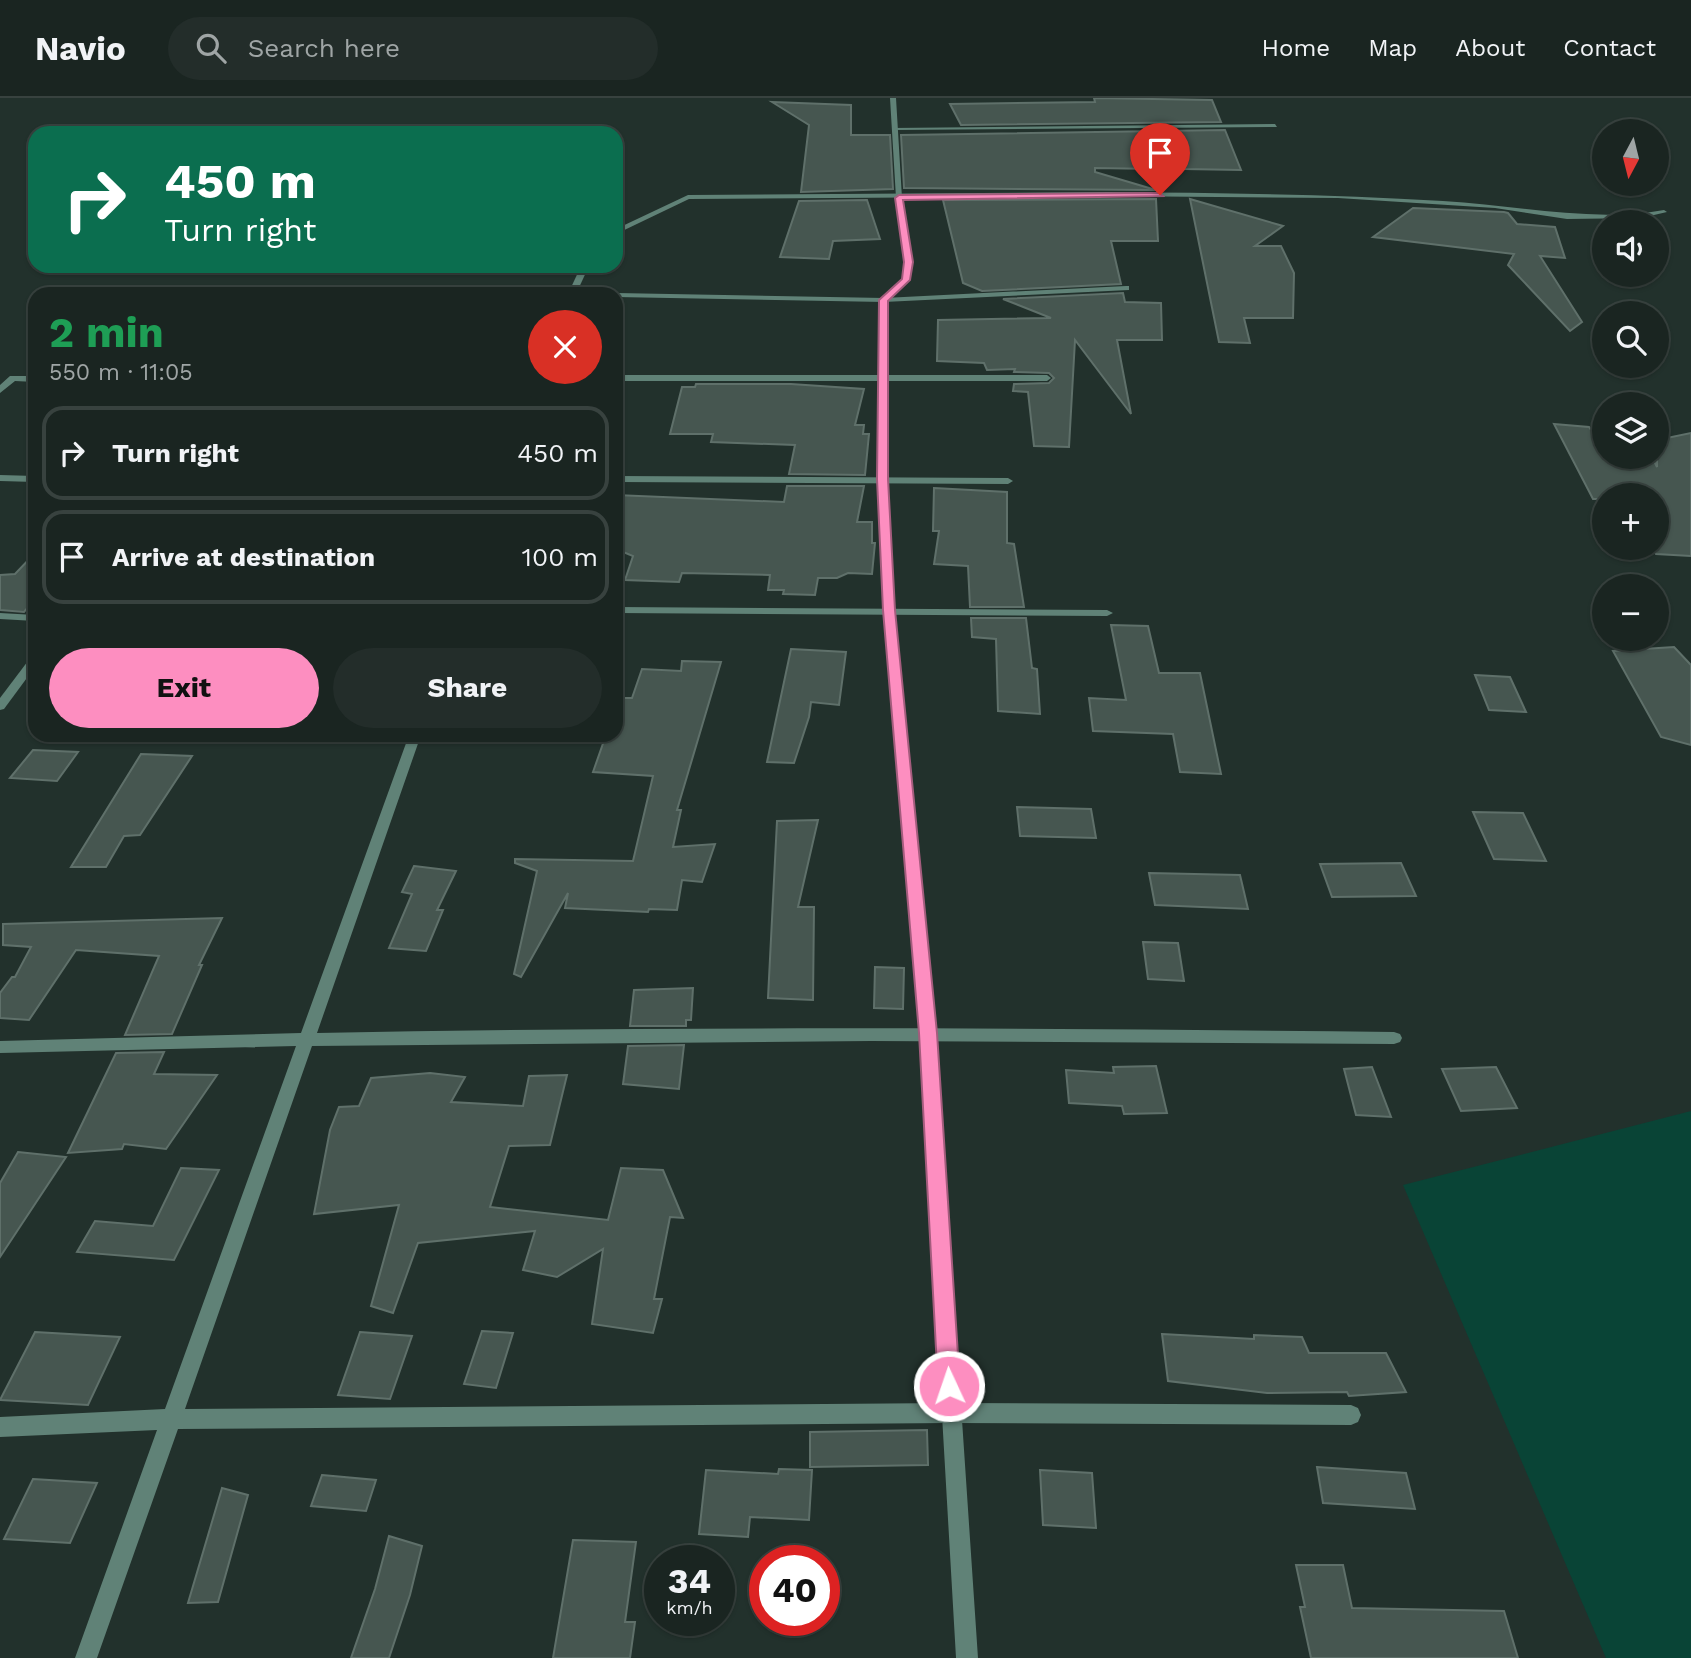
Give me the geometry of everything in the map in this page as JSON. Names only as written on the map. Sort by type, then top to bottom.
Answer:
[{"type":"street","points":[[893,98],[899,198],[908,262],[906,280],[884,300],[881,378],[889,610],[928,1033],[967,1658]]},
{"type":"street","points":[[895,128],[1275,126]]},
{"type":"street","points":[[623,229],[688,197],[899,198],[1109,194],[1338,196],[1495,206],[1567,217],[1592,217]]},
{"type":"street","points":[[623,295],[884,300],[1126,288]]},
{"type":"street","points":[[0,390],[13,378],[28,379]]},
{"type":"street","points":[[623,378],[1047,378]]},
{"type":"street","points":[[0,478],[28,479]]},
{"type":"street","points":[[623,478],[1008,481]]},
{"type":"street","points":[[623,610],[1107,613]]},
{"type":"street","points":[[0,616],[28,618]]},
{"type":"street","points":[[0,706],[28,668]]},
{"type":"street","points":[[86,1658],[412,742]]},
{"type":"street","points":[[0,1047],[307,1037],[928,1033],[1394,1038]]},
{"type":"street","points":[[0,1427],[171,1419],[950,1413],[1351,1415]]},
{"type":"green space","points":[[1691,1111],[1691,1658],[1606,1658],[1403,1185]]},
{"type":"building","points":[[1094,98],[1212,100],[1221,122],[961,125],[950,104],[1095,102]]},
{"type":"building","points":[[772,102],[851,105],[851,135],[890,135],[893,189],[801,192],[809,125]]},
{"type":"building","points":[[1225,130],[1241,170],[1184,169],[1179,148],[1154,151],[1155,169],[1095,168],[1095,172],[1156,190],[904,188],[901,135]]},
{"type":"building","points":[[1156,199],[1158,241],[1111,241],[1121,284],[982,291],[963,283],[943,200]]},
{"type":"building","points":[[1190,199],[1283,226],[1255,246],[1281,246],[1294,273],[1293,318],[1244,318],[1250,343],[1219,342]]},
{"type":"building","points":[[867,200],[880,239],[833,241],[829,259],[780,257],[799,201]]},
{"type":"building","points":[[1413,208],[1504,212],[1517,224],[1555,227],[1565,258],[1540,256],[1582,322],[1570,331],[1508,265],[1514,254],[1373,237]]},
{"type":"building","points":[[1123,293],[1125,302],[1161,303],[1162,340],[1117,340],[1131,414],[1075,340],[1069,447],[1034,446],[1028,392],[1013,391],[1014,384],[1049,383],[1054,378],[1049,373],[1014,372],[1015,369],[987,370],[984,363],[937,361],[938,320],[1051,318],[1003,299]]},
{"type":"building","points":[[696,384],[791,384],[864,389],[855,425],[864,425],[863,434],[869,434],[865,475],[789,474],[795,445],[711,442],[713,434],[670,434],[682,387],[695,387]]},
{"type":"building","points":[[1554,424],[1589,427],[1592,431],[1592,469],[1669,469],[1669,438],[1691,433],[1691,556],[1669,555],[1669,483],[1592,483],[1592,497]]},
{"type":"building","points":[[787,486],[864,486],[857,522],[872,522],[872,543],[875,543],[872,574],[848,573],[837,578],[818,578],[815,595],[783,594],[784,590],[768,590],[770,575],[682,573],[679,582],[625,580],[633,556],[623,552],[623,495],[784,502]]},
{"type":"building","points":[[934,488],[1007,492],[1007,543],[1014,544],[1024,607],[970,607],[968,566],[934,564],[939,531],[933,531]]},
{"type":"building","points":[[28,560],[28,607],[24,612],[0,610],[0,575],[15,574]]},
{"type":"building","points":[[971,618],[1026,618],[1032,668],[1037,669],[1040,714],[998,711],[996,639],[972,637]]},
{"type":"building","points":[[1111,625],[1148,626],[1159,673],[1200,673],[1221,774],[1180,772],[1173,734],[1093,731],[1089,698],[1126,700]]},
{"type":"building","points":[[1669,647],[1674,647],[1691,665],[1691,745],[1661,737],[1613,651],[1669,651]]},
{"type":"building","points":[[791,649],[846,652],[839,705],[811,702],[809,717],[794,763],[767,762]]},
{"type":"building","points":[[682,661],[721,662],[677,810],[681,810],[673,847],[715,844],[702,882],[682,880],[677,910],[649,909],[648,912],[565,908],[568,893],[521,977],[514,974],[537,871],[515,863],[515,859],[633,861],[653,776],[593,772],[604,742],[623,742],[623,698],[632,698],[642,669],[681,671]]},
{"type":"building","points":[[1475,675],[1510,677],[1526,712],[1489,710]]},
{"type":"building","points":[[33,750],[78,752],[57,781],[10,778]]},
{"type":"building","points":[[141,754],[192,756],[140,835],[124,836],[106,867],[71,867]]},
{"type":"building","points":[[1017,807],[1091,809],[1096,838],[1020,836]]},
{"type":"building","points":[[1473,812],[1523,813],[1546,861],[1494,859]]},
{"type":"building","points":[[818,820],[798,907],[814,907],[813,1000],[768,998],[777,821]]},
{"type":"building","points":[[1401,863],[1416,896],[1332,897],[1320,864]]},
{"type":"building","points":[[414,866],[456,871],[437,910],[443,910],[426,951],[389,948],[412,894],[402,892]]},
{"type":"building","points":[[1149,873],[1240,875],[1248,909],[1155,905]]},
{"type":"building","points":[[222,918],[199,965],[202,965],[172,1034],[125,1035],[159,956],[76,950],[29,1020],[0,1018],[0,993],[12,977],[15,977],[31,947],[3,945],[3,924]]},
{"type":"building","points":[[1143,942],[1178,943],[1184,981],[1148,979]]},
{"type":"building","points":[[875,967],[904,968],[903,1009],[874,1008]]},
{"type":"building","points":[[693,988],[691,1020],[686,1020],[686,1026],[630,1026],[634,990]]},
{"type":"building","points":[[684,1045],[679,1089],[623,1084],[628,1046]]},
{"type":"building","points":[[164,1052],[154,1074],[217,1075],[166,1149],[124,1144],[122,1149],[68,1153],[116,1053]]},
{"type":"building","points":[[1156,1066],[1167,1113],[1124,1114],[1122,1106],[1069,1103],[1066,1070],[1114,1073],[1113,1067]]},
{"type":"building","points":[[1372,1067],[1391,1117],[1356,1115],[1344,1069]]},
{"type":"building","points":[[1496,1067],[1517,1108],[1461,1111],[1442,1069]]},
{"type":"building","points":[[430,1073],[465,1077],[451,1102],[523,1106],[529,1076],[567,1075],[550,1145],[509,1146],[490,1207],[608,1220],[621,1168],[663,1170],[683,1218],[670,1217],[654,1299],[662,1299],[653,1333],[592,1324],[603,1249],[557,1277],[523,1270],[535,1231],[418,1243],[393,1313],[371,1306],[399,1205],[314,1214],[330,1130],[339,1107],[359,1106],[371,1078]]},
{"type":"building","points":[[18,1152],[66,1157],[0,1257],[0,1183]]},
{"type":"building","points":[[181,1168],[219,1170],[174,1260],[77,1252],[95,1221],[153,1226]]},
{"type":"building","points":[[482,1331],[513,1333],[496,1388],[464,1384]]},
{"type":"building","points":[[35,1332],[120,1337],[88,1405],[0,1400]]},
{"type":"building","points":[[360,1332],[412,1336],[390,1399],[338,1395]]},
{"type":"building","points":[[1162,1334],[1254,1339],[1254,1335],[1302,1337],[1309,1353],[1386,1353],[1406,1392],[1349,1396],[1347,1392],[1267,1393],[1168,1381]]},
{"type":"building","points":[[927,1430],[928,1465],[810,1467],[810,1432]]},
{"type":"building","points":[[1317,1467],[1406,1473],[1415,1509],[1323,1503]]},
{"type":"building","points":[[779,1469],[812,1470],[809,1520],[750,1517],[748,1537],[699,1534],[706,1470],[778,1474]]},
{"type":"building","points":[[1040,1470],[1092,1473],[1096,1528],[1043,1525]]},
{"type":"building","points":[[322,1475],[376,1480],[366,1511],[311,1506]]},
{"type":"building","points":[[33,1479],[97,1483],[70,1543],[4,1539]]},
{"type":"building","points":[[222,1488],[248,1495],[218,1602],[188,1603]]},
{"type":"building","points":[[389,1536],[422,1546],[410,1595],[389,1658],[351,1658],[375,1589]]},
{"type":"building","points":[[573,1540],[636,1542],[625,1622],[635,1622],[630,1658],[553,1658]]},
{"type":"building","points":[[1296,1565],[1343,1565],[1352,1608],[1504,1611],[1518,1658],[1311,1658],[1300,1607],[1305,1607]]},
{"type":"route","points":[[949,1386],[928,1033],[889,610],[883,479],[881,378],[884,300],[906,280],[908,262],[899,198],[1160,195]]}]
